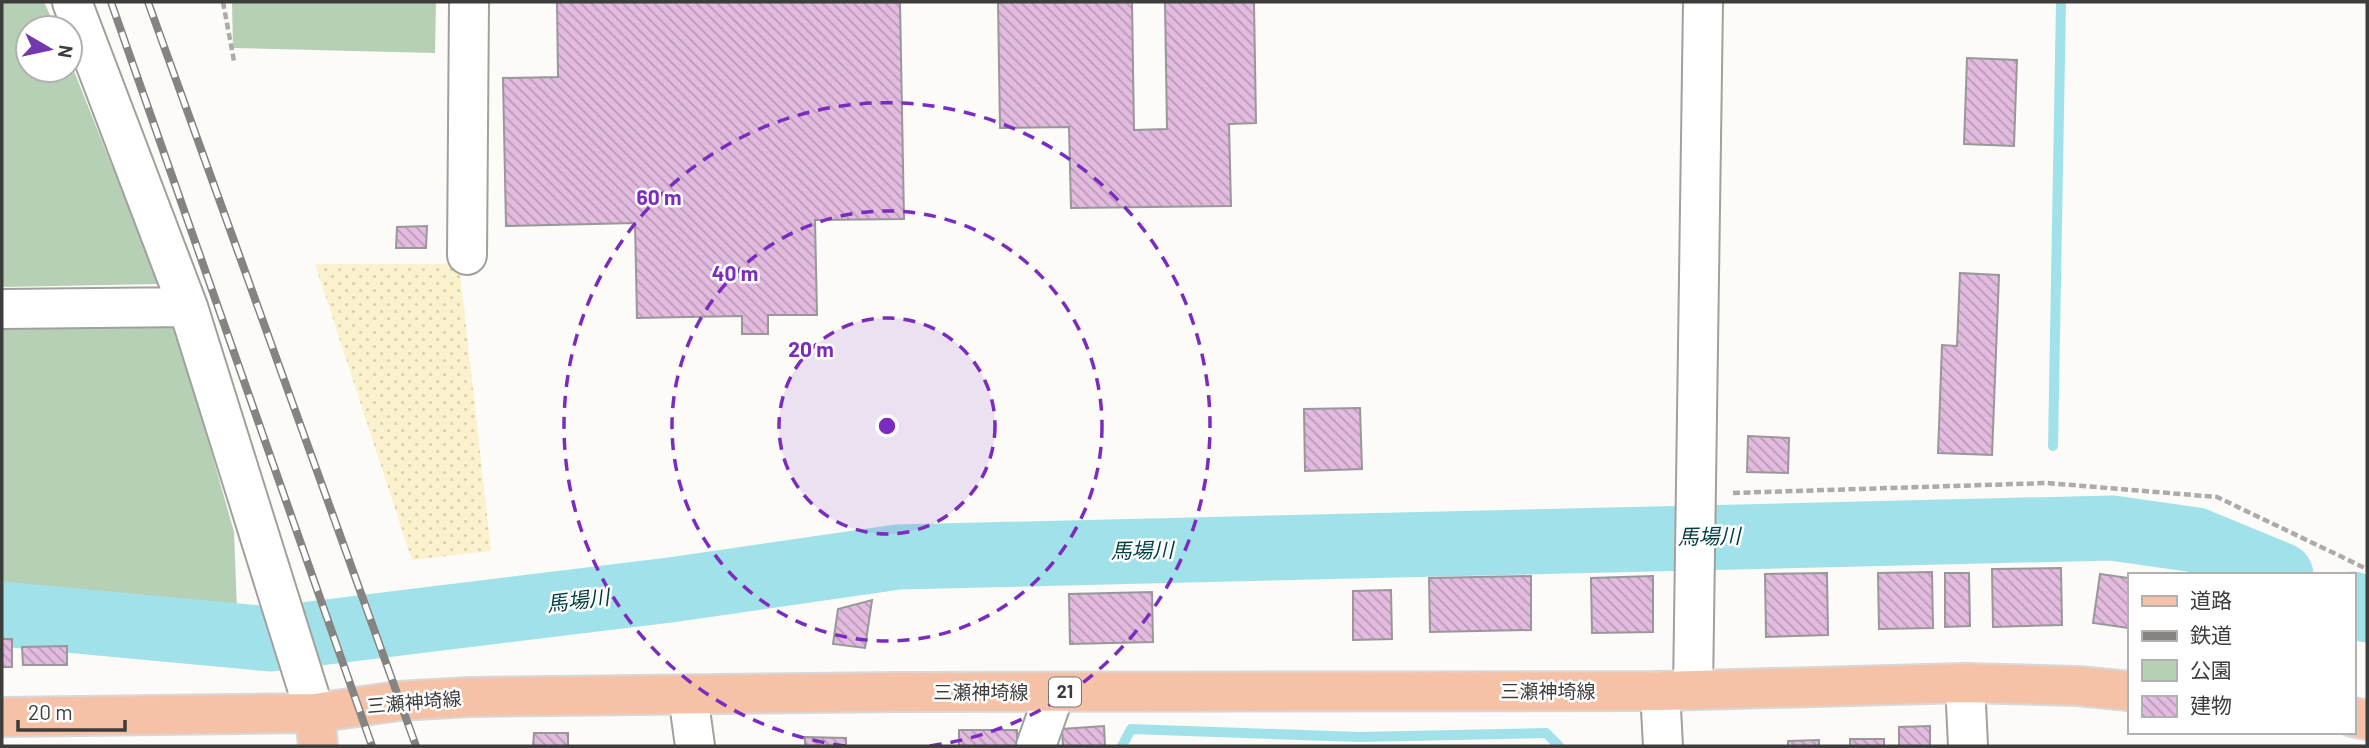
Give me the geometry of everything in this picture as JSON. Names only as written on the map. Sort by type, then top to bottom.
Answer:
[{"type":"main road","name":"三瀬神埼線","points":[[2,717],[316,729],[398,701],[470,697],[1676,690],[1965,683],[2128,691]]},
{"type":"street","points":[[72,2],[188,307],[282,608],[316,729]]},
{"type":"street","points":[[467,255],[469,2]]},
{"type":"street","points":[[1663,746],[1676,690],[1693,575],[1703,2]]},
{"type":"street","points":[[2,309],[188,307]]},
{"type":"street","points":[[1965,683],[1968,746]]},
{"type":"street","points":[[1036,746],[1055,692]]},
{"type":"street","points":[[688,695],[695,746]]},
{"type":"path","points":[[223,2],[233,61]]},
{"type":"path","points":[[1694,494],[2047,483],[2217,497],[2367,569]]},
{"type":"sand","points":[[315,264],[459,264],[491,551],[412,560]]},
{"type":"green space","points":[[2,2],[44,2],[50,14],[14,14],[14,84],[79,84],[159,284],[2,287]]},
{"type":"green space","points":[[232,2],[436,2],[435,53],[233,48]]},
{"type":"green space","points":[[174,319],[234,532],[237,610],[2,591],[2,323]]},
{"type":"building","points":[[557,2],[900,2],[904,219],[815,220],[817,315],[768,315],[768,334],[742,334],[742,316],[637,318],[635,223],[506,226],[503,78],[558,77]]},
{"type":"building","points":[[998,2],[1132,2],[1134,130],[1167,129],[1165,2],[1254,2],[1256,123],[1229,124],[1231,206],[1071,208],[1069,127],[1000,128]]},
{"type":"building","points":[[1967,58],[2017,60],[2014,146],[1964,144]]},
{"type":"building","points":[[427,226],[426,248],[396,248],[397,227]]},
{"type":"building","points":[[1960,273],[1999,275],[1992,455],[1938,453],[1942,345],[1957,346]]},
{"type":"building","points":[[1360,408],[1362,469],[1305,471],[1304,409]]},
{"type":"building","points":[[1748,436],[1789,438],[1788,473],[1747,472]]},
{"type":"building","points":[[2061,568],[2062,625],[1993,627],[1992,569]]},
{"type":"building","points":[[1932,572],[1933,628],[1879,629],[1878,573]]},
{"type":"building","points":[[1827,573],[1828,635],[1766,637],[1765,574]]},
{"type":"building","points":[[1945,573],[1969,573],[1970,626],[1945,627]]},
{"type":"building","points":[[2100,574],[2128,578],[2128,628],[2093,623]]},
{"type":"building","points":[[1531,576],[1531,630],[1430,632],[1429,578]]},
{"type":"building","points":[[1653,576],[1653,632],[1592,633],[1591,578]]},
{"type":"building","points":[[1391,590],[1392,639],[1353,640],[1353,591]]},
{"type":"building","points":[[1152,592],[1153,642],[1070,644],[1069,594]]},
{"type":"building","points":[[872,600],[865,648],[833,644],[838,609]]},
{"type":"building","points":[[2,639],[12,639],[12,667],[2,667]]},
{"type":"building","points":[[67,646],[67,665],[23,665],[22,647]]},
{"type":"building","points":[[1104,726],[1105,746],[1063,746],[1062,729]]},
{"type":"building","points":[[1930,726],[1930,746],[1899,746],[1899,727]]},
{"type":"building","points":[[959,730],[1017,730],[1017,746],[959,746]]},
{"type":"building","points":[[534,733],[568,733],[568,746],[533,746]]},
{"type":"building","points":[[805,737],[846,738],[846,746],[805,746]]},
{"type":"building","points":[[1850,739],[1884,739],[1884,746],[1850,746]]},
{"type":"building","points":[[1819,740],[1819,746],[1788,746],[1788,741]]},
{"type":"waterway","points":[[2053,446],[2061,2]]},
{"type":"waterway","name":"馬場川","points":[[2,614],[270,639],[670,590],[898,557],[2112,528],[2196,540],[2276,573]]},
{"type":"waterway","name":"馬場川","points":[[2355,605],[2367,610]]},
{"type":"waterway","points":[[1122,746],[1131,729],[1359,737],[1546,733],[1559,746]]},
{"type":"railway","points":[[111,2],[372,746]]},
{"type":"railway","points":[[148,2],[416,746]]}]
